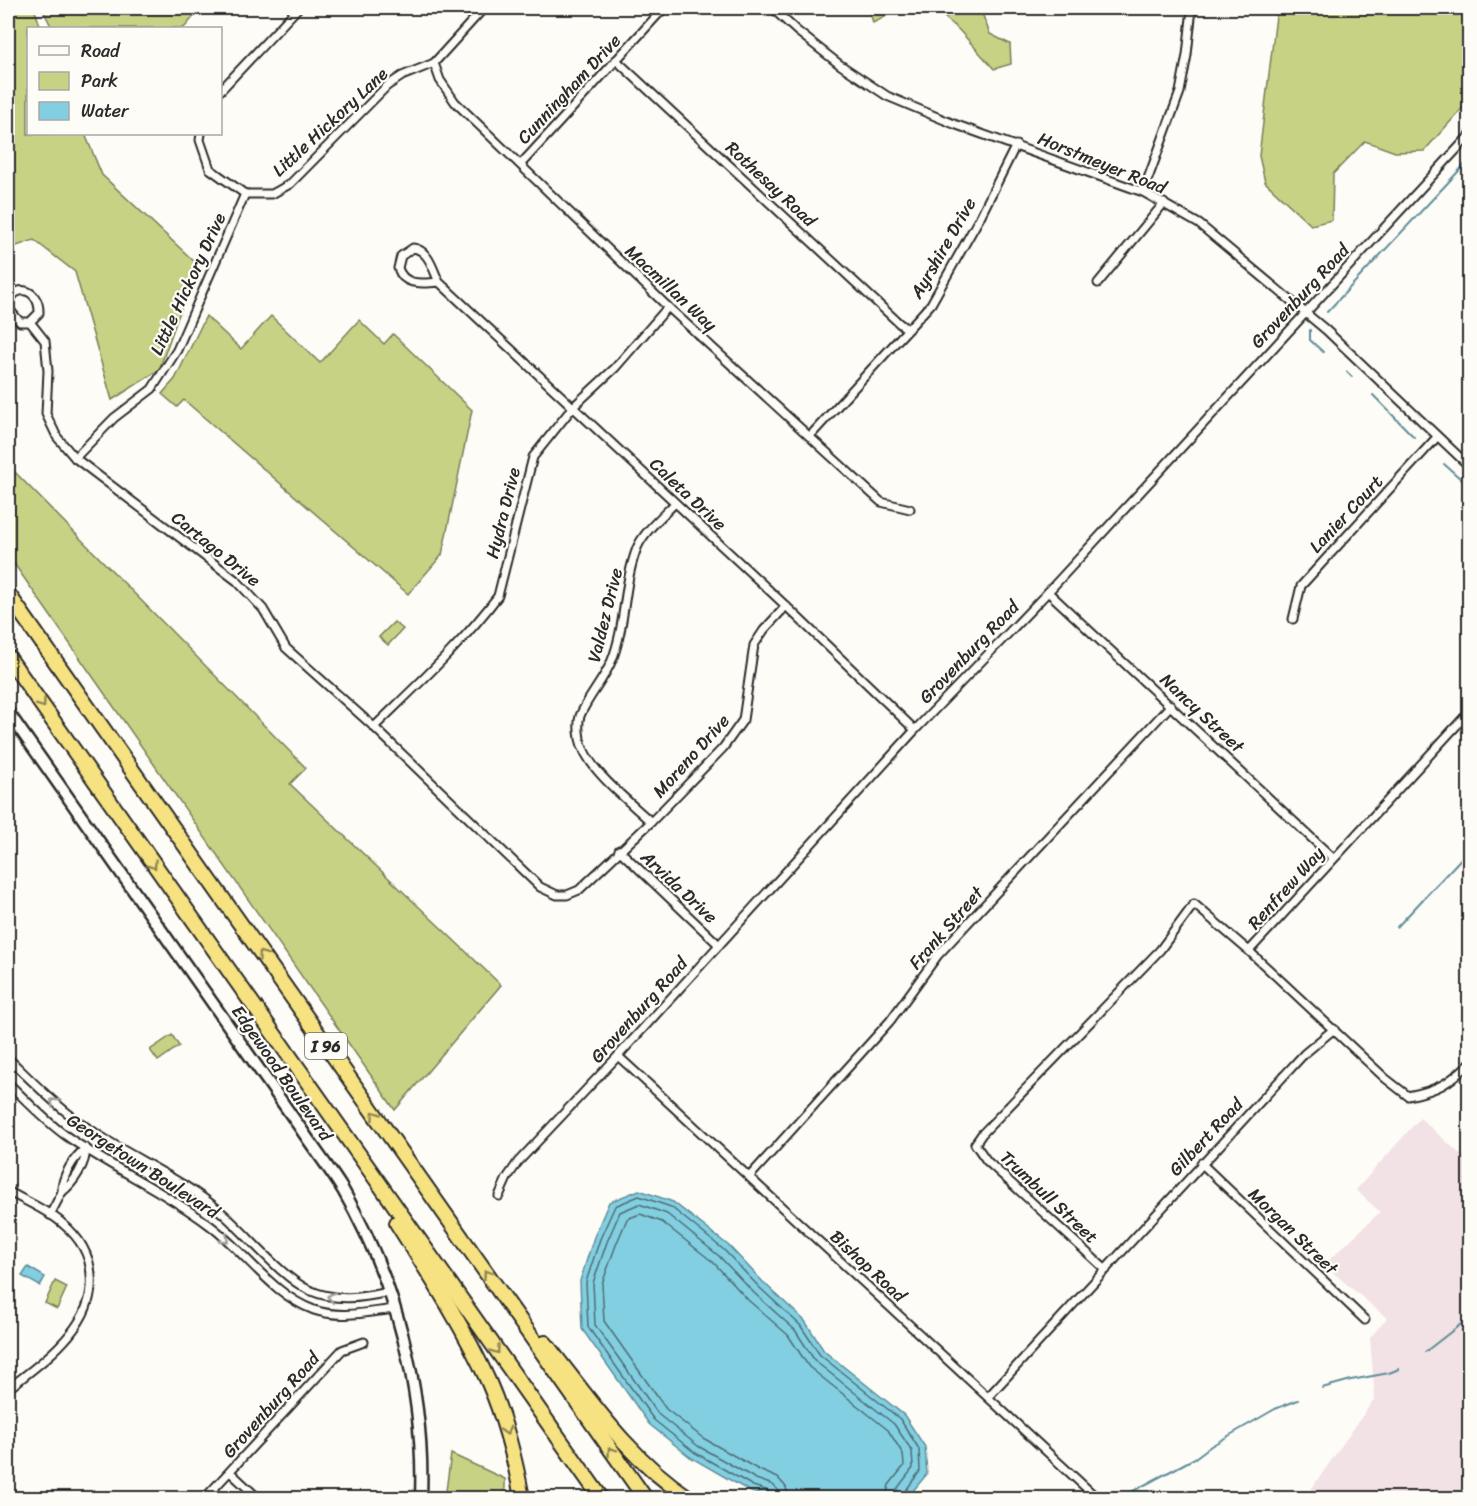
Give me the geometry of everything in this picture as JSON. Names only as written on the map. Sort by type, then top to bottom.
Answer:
[{"type":"highway","name":"I 96","points":[[8,594],[645,1498]]},
{"type":"highway","name":"I 96","points":[[8,657],[215,954],[601,1498]]},
{"type":"highway","points":[[276,1038],[432,1278],[474,1352],[490,1384],[501,1414],[517,1470],[522,1498]]},
{"type":"highway","points":[[501,1294],[515,1300],[629,1449],[654,1473],[689,1498]]},
{"type":"street","points":[[222,89],[298,8]]},
{"type":"street","points":[[434,63],[484,8]]},
{"type":"street","name":"Cunningham Drive","points":[[520,164],[664,8]]},
{"type":"street","name":"Horstmeyer Road","points":[[772,8],[839,64],[887,96],[954,124],[1143,192],[1199,224],[1305,312],[1470,467]]},
{"type":"street","points":[[1143,192],[1180,92],[1192,8]]},
{"type":"street","name":"Rothesay Road","points":[[616,60],[851,279],[908,329]]},
{"type":"street","name":"Macmillan Way","points":[[434,63],[440,80],[455,102],[668,307],[881,502],[910,509]]},
{"type":"street","name":"Little Hickory Lane","points":[[245,194],[272,194],[290,184],[387,86],[402,76],[434,63]]},
{"type":"street","points":[[201,135],[200,140],[210,169],[245,194]]},
{"type":"street","name":"Grovenburg Road","points":[[499,1197],[507,1178],[518,1162],[618,1056],[915,730],[1048,592],[1470,135]]},
{"type":"street","name":"Ayrshire Drive","points":[[810,436],[931,303],[954,266],[1016,145]]},
{"type":"street","name":"Little Hickory Drive","points":[[75,458],[114,418],[152,389],[165,369],[177,350],[245,194]]},
{"type":"street","points":[[1098,283],[1164,203]]},
{"type":"street","name":"Caleta Drive","points":[[439,282],[411,282],[405,279],[398,268],[401,256],[413,248],[420,248],[426,254],[439,282],[786,606],[915,730]]},
{"type":"street","name":"Cartago Drive","points":[[22,290],[29,291],[37,298],[40,306],[39,312],[30,322],[20,322],[9,309],[9,301],[15,293],[22,290]]},
{"type":"street","name":"Hydra Drive","points":[[374,727],[432,671],[484,615],[498,596],[533,457],[573,407],[615,368],[668,307]]},
{"type":"street","name":"Cartago Drive","points":[[30,322],[45,341],[48,371],[46,414],[57,437],[75,458],[237,581],[263,609],[286,648],[374,727],[540,887],[557,895],[567,895]]},
{"type":"street","name":"Lanier Court","points":[[1293,619],[1301,586],[1437,437]]},
{"type":"street","name":"Valdez Drive","points":[[651,822],[604,777],[587,757],[580,740],[579,718],[612,660],[638,546],[675,503]]},
{"type":"street","name":"Nancy Street","points":[[1048,592],[1334,858]]},
{"type":"street","name":"Moreno Drive","points":[[567,895],[585,885],[619,850],[651,822],[723,748],[739,728],[746,709],[754,645],[786,606]]},
{"type":"street","name":"Frank Street","points":[[750,1176],[890,1021],[938,956],[1171,705]]},
{"type":"street","name":"Renfrew Way","points":[[975,1144],[1160,950],[1194,904],[1249,951],[1470,711]]},
{"type":"street","name":"Edgewood Boulevard","points":[[8,712],[342,1189],[362,1226],[389,1292],[408,1356],[420,1443],[421,1498]]},
{"type":"street","name":"Arvida Drive","points":[[619,850],[719,945]]},
{"type":"street","points":[[1249,951],[1385,1078],[1408,1096],[1438,1089],[1470,1063]]},
{"type":"street","name":"Gilbert Road","points":[[987,1397],[1106,1270],[1201,1163],[1304,1054],[1334,1029]]},
{"type":"street","name":"Bishop Road","points":[[618,1056],[1097,1498]]},
{"type":"street","name":"Georgetown Boulevard","points":[[8,1058],[78,1122],[220,1211],[285,1272],[307,1289],[342,1299],[362,1298],[389,1292]]},
{"type":"street","name":"Georgetown Boulevard","points":[[8,1083],[53,1126],[204,1221],[280,1290],[296,1301],[314,1310],[330,1314],[350,1315],[395,1309]]},
{"type":"street","name":"Trumbull Street","points":[[975,1144],[987,1161],[1106,1270]]},
{"type":"street","points":[[50,1215],[62,1192],[62,1183],[78,1154],[86,1148]]},
{"type":"street","name":"Morgan Street","points":[[1201,1163],[1365,1320]]},
{"type":"street","points":[[8,1191],[62,1222],[78,1238],[91,1268],[92,1285],[90,1302],[82,1318],[44,1360],[8,1389]]},
{"type":"street","name":"Grovenburg Road","points":[[205,1498],[342,1350],[364,1342]]},
{"type":"street","points":[[230,1472],[258,1498]]},
{"type":"shaded area","points":[[1420,1118],[1469,1162],[1469,1498],[1305,1498],[1375,1398],[1370,1338],[1387,1318],[1324,1265],[1380,1212],[1356,1190]]},
{"type":"green space","points":[[8,8],[34,8],[41,27],[27,27],[27,135],[85,135],[102,175],[197,264],[159,370],[112,400],[75,272],[34,240],[8,249]]},
{"type":"green space","points":[[42,8],[201,8],[185,27],[52,27]]},
{"type":"green space","points":[[869,8],[892,8],[885,17],[873,23]]},
{"type":"green space","points":[[934,8],[980,8],[990,34],[1010,44],[1011,64],[994,69],[959,30]]},
{"type":"green space","points":[[1277,8],[1469,8],[1469,101],[1424,151],[1395,152],[1365,141],[1333,174],[1332,220],[1311,225],[1265,182],[1259,156]]},
{"type":"green space","points":[[206,316],[241,349],[271,316],[320,363],[359,320],[384,344],[393,334],[472,410],[442,555],[408,594],[184,400],[177,407],[162,394],[175,379]]},
{"type":"green space","points":[[8,465],[306,768],[290,784],[501,985],[395,1110],[8,555]]},
{"type":"green space","points":[[394,622],[403,629],[388,645],[379,637]]},
{"type":"green space","points":[[172,1035],[179,1046],[158,1061],[150,1050]]},
{"type":"green space","points":[[55,1281],[67,1287],[57,1309],[45,1303]]},
{"type":"green space","points":[[451,1454],[505,1479],[505,1498],[445,1498]]},
{"type":"water","points":[[639,1190],[673,1202],[729,1246],[805,1321],[824,1351],[904,1415],[925,1447],[927,1474],[907,1498],[775,1498],[751,1492],[690,1457],[649,1424],[582,1329],[580,1281],[594,1237],[609,1202]]},
{"type":"water","points":[[28,1267],[45,1277],[40,1286],[22,1276]]},
{"type":"waterway","points":[[1327,312],[1470,159]]},
{"type":"waterway","points":[[1310,330],[1310,340],[1323,352]]},
{"type":"waterway","points":[[1347,372],[1352,377]]},
{"type":"waterway","points":[[1373,395],[1414,437]]},
{"type":"waterway","points":[[1444,464],[1470,487]]},
{"type":"waterway","points":[[1397,927],[1470,849]]},
{"type":"waterway","points":[[1425,1352],[1470,1317]]},
{"type":"waterway","points":[[1322,1388],[1399,1369]]},
{"type":"waterway","points":[[1124,1496],[1195,1458],[1211,1446],[1275,1409],[1298,1400]]}]
